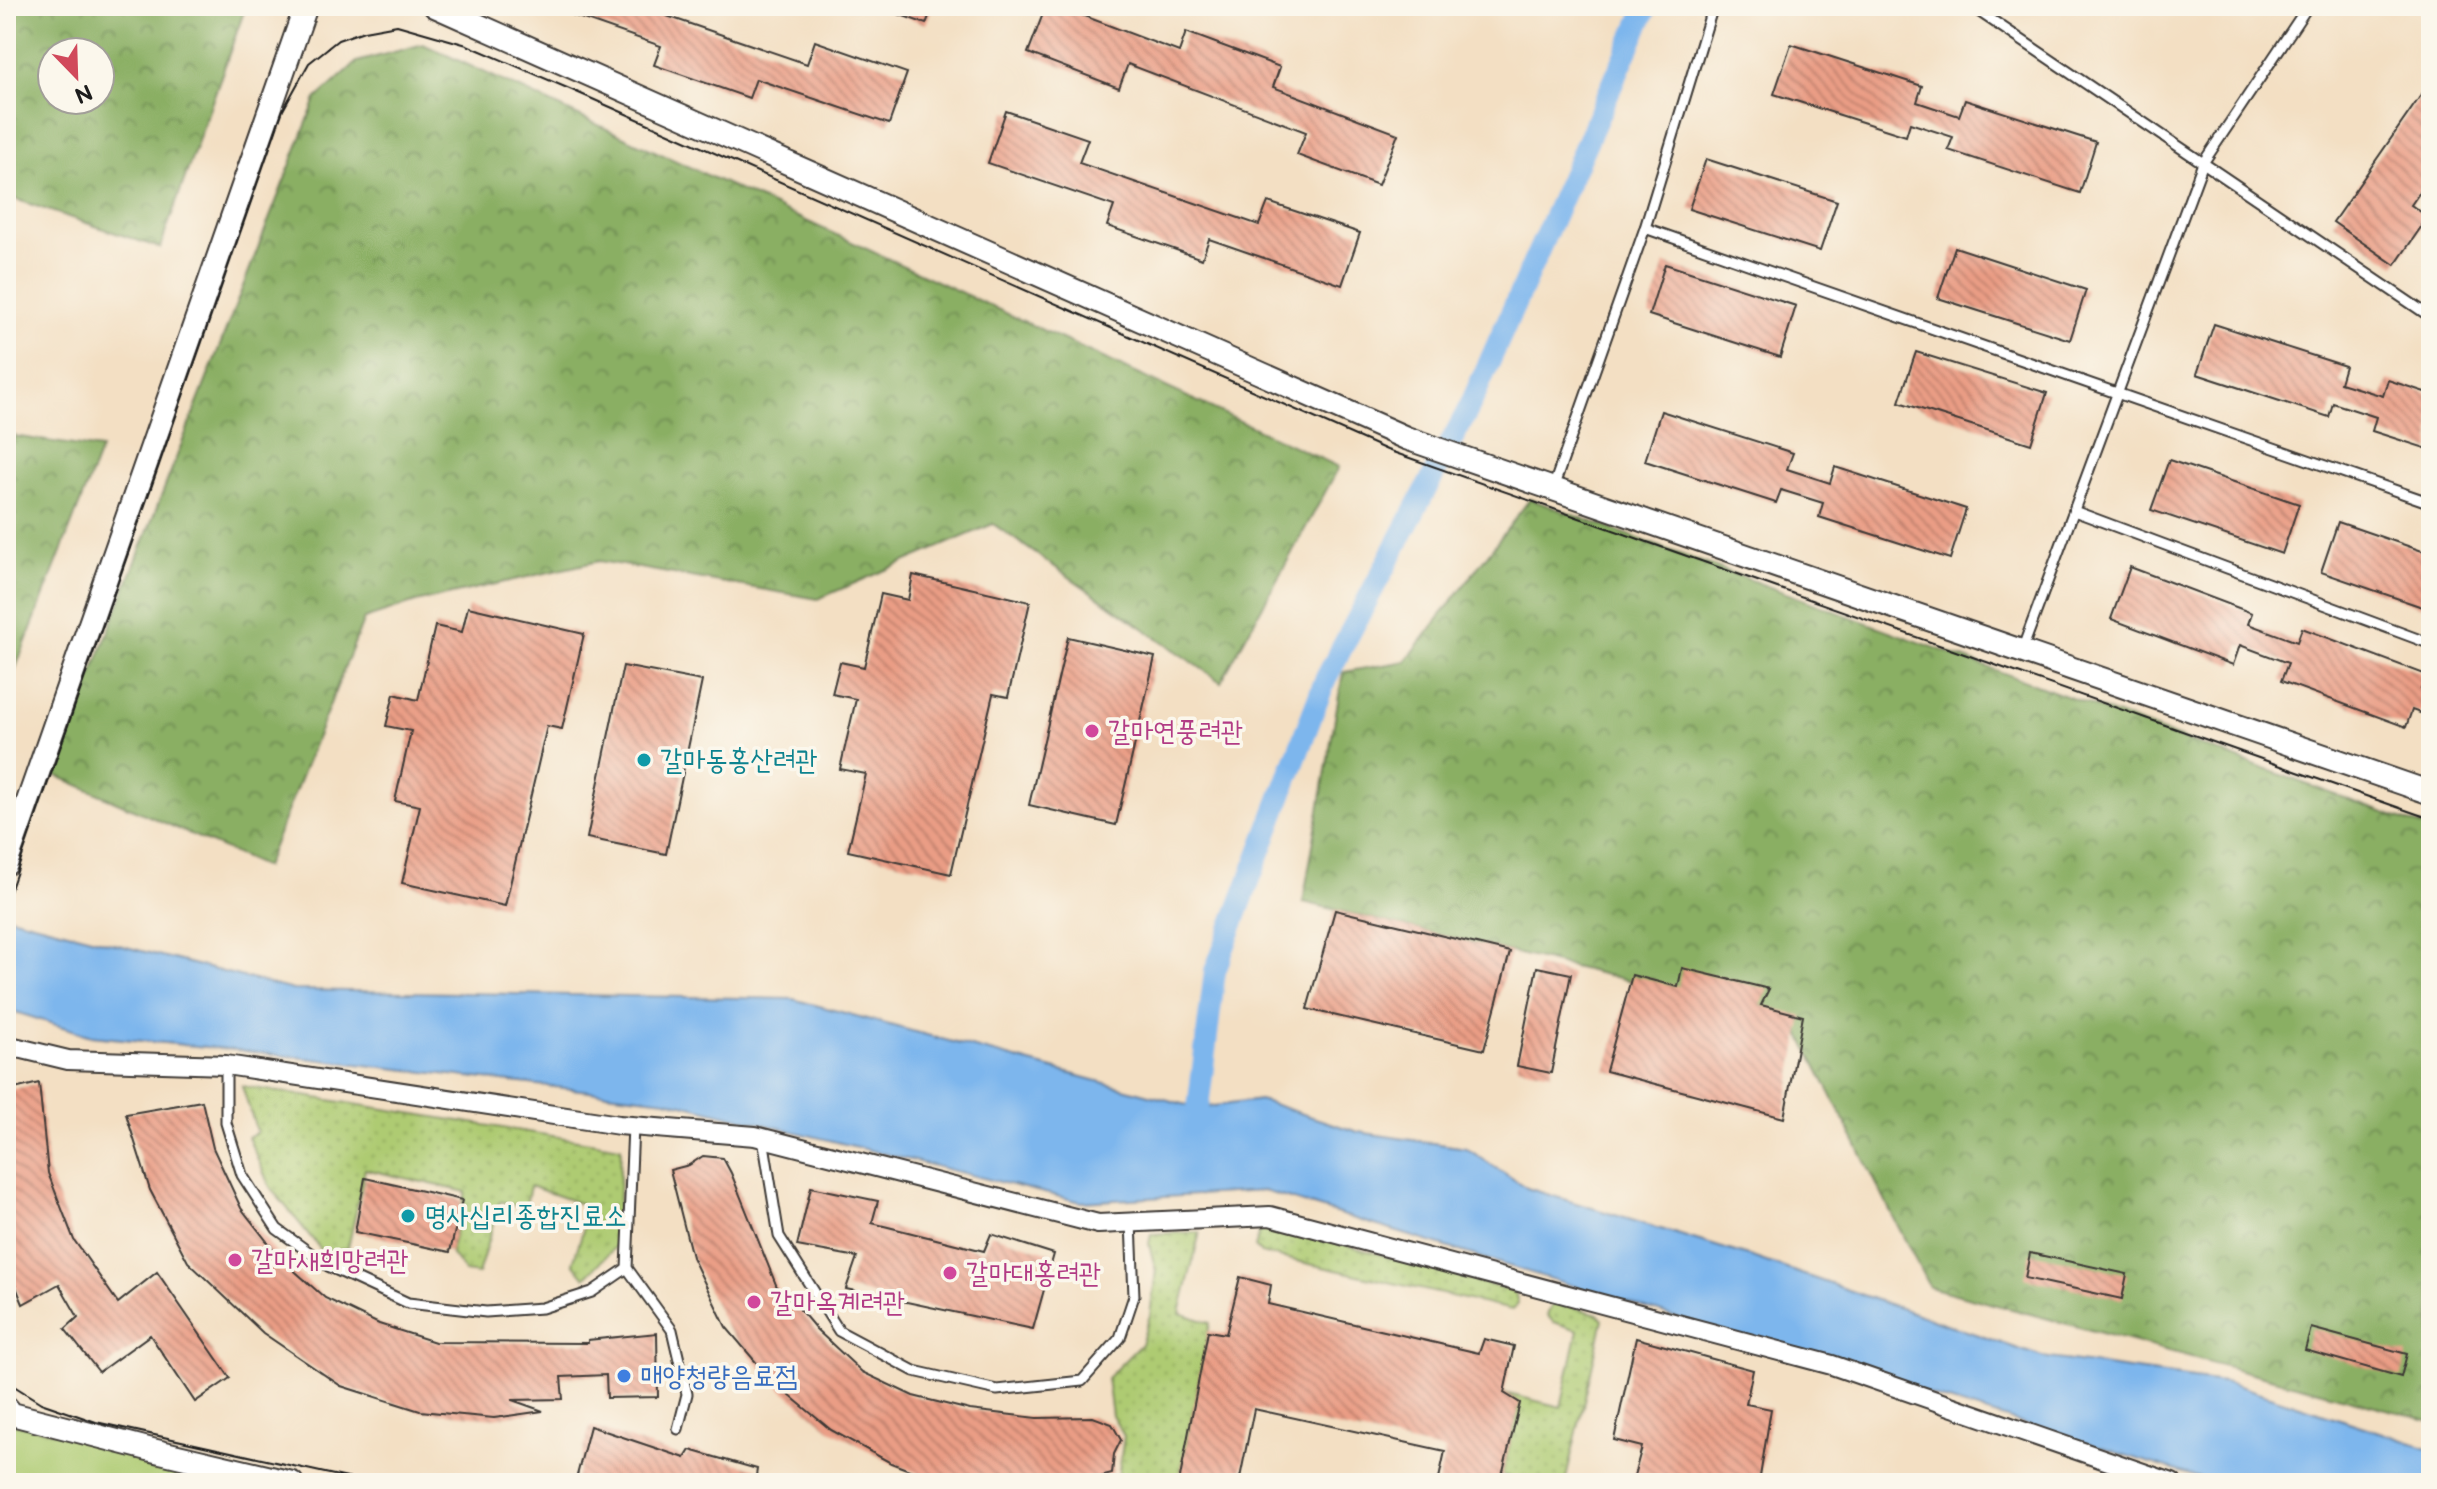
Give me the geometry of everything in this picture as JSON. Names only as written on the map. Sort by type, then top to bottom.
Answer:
[{"type":"street","points":[[6,864],[306,6]]},
{"type":"street","points":[[435,6],[1406,438],[2431,793]]},
{"type":"street","points":[[6,1045],[68,1060],[226,1065],[633,1126],[763,1138],[1098,1224],[1270,1216],[1832,1365],[2172,1483]]},
{"type":"street","points":[[6,1407],[12,1414],[292,1483]]},
{"type":"lane","points":[[1553,488],[1645,228],[1713,6]]},
{"type":"lane","points":[[1971,6],[2431,317]]},
{"type":"lane","points":[[2022,651],[2203,163],[2308,6]]},
{"type":"lane","points":[[1645,228],[2431,503]]},
{"type":"lane","points":[[2074,511],[2431,644]]},
{"type":"lane","points":[[226,1065],[226,1123],[242,1175],[277,1229],[328,1266],[408,1303],[486,1312],[542,1308],[592,1292],[627,1268]]},
{"type":"lane","points":[[633,1126],[627,1268],[672,1330],[687,1394],[678,1429]]},
{"type":"lane","points":[[763,1138],[779,1236],[839,1331],[914,1371],[997,1390],[1082,1381],[1120,1338],[1134,1296],[1131,1222]]},
{"type":"green space","points":[[6,6],[246,6],[160,248],[6,196]]},
{"type":"green space","points":[[423,44],[1339,467],[1221,682],[993,524],[818,599],[599,561],[416,602],[364,619],[265,867],[53,774],[316,99],[357,62]]},
{"type":"green space","points":[[6,435],[101,449],[6,693]]},
{"type":"green space","points":[[1530,499],[2431,830],[2431,1421],[1929,1287],[1793,1020],[1303,902],[1343,672],[1406,661]]},
{"type":"green space","points":[[242,1086],[621,1147],[617,1245],[585,1278],[573,1263],[590,1207],[530,1186],[525,1209],[500,1201],[478,1274],[465,1272],[450,1252],[466,1192],[365,1169],[348,1248],[322,1251],[270,1187],[248,1137],[257,1132]]},
{"type":"green space","points":[[1261,1227],[1307,1234],[1515,1292],[1518,1303],[1512,1310],[1261,1253],[1255,1247]]},
{"type":"green space","points":[[1200,1232],[1180,1313],[1210,1323],[1179,1483],[1100,1483],[1118,1478],[1124,1436],[1112,1416],[1107,1378],[1141,1344],[1150,1315],[1156,1271],[1149,1244],[1151,1234]]},
{"type":"green space","points":[[1557,1303],[1598,1314],[1603,1320],[1565,1483],[1528,1483],[1502,1475],[1520,1403],[1504,1393],[1561,1407],[1578,1330],[1553,1322],[1547,1315]]},
{"type":"green space","points":[[6,1422],[292,1483],[10,1483],[6,1482]]},
{"type":"water","points":[[6,916],[293,990],[793,999],[1198,1108],[1260,1100],[1358,1132],[1466,1148],[1527,1188],[1752,1257],[2042,1357],[2230,1383],[2431,1449],[2431,1483],[2216,1483],[1264,1191],[1081,1202],[666,1100],[91,1036],[6,1009]]},
{"type":"building","points":[[555,6],[638,6],[807,64],[815,41],[907,73],[889,124],[756,79],[749,98],[654,65],[661,46],[555,9]]},
{"type":"building","points":[[881,6],[933,6],[926,24]]},
{"type":"building","points":[[1046,6],[1058,6],[1179,52],[1186,32],[1280,67],[1273,87],[1398,134],[1378,185],[1297,155],[1306,132],[1128,64],[1119,88],[1028,53]]},
{"type":"building","points":[[1791,44],[1922,86],[1917,102],[1959,116],[1965,100],[2096,142],[2080,193],[1948,150],[1953,137],[1910,123],[1906,136],[1774,94]]},
{"type":"building","points":[[2431,81],[2431,176],[2411,205],[2428,217],[2395,265],[2333,222]]},
{"type":"building","points":[[1006,111],[1088,139],[1079,163],[1259,225],[1268,202],[1360,233],[1342,285],[1209,239],[1202,259],[1107,226],[1114,206],[988,163]]},
{"type":"building","points":[[1706,159],[1837,201],[1820,251],[1689,209]]},
{"type":"building","points":[[1955,247],[2086,290],[2070,340],[1938,298]]},
{"type":"building","points":[[1665,264],[1796,306],[1780,357],[1649,315]]},
{"type":"building","points":[[2214,324],[2345,366],[2340,383],[2383,396],[2388,380],[2431,394],[2431,450],[2372,431],[2376,417],[2333,403],[2329,417],[2197,374]]},
{"type":"building","points":[[1916,352],[2047,393],[2031,444],[1899,402]]},
{"type":"building","points":[[1661,411],[1793,453],[1787,469],[1830,483],[1835,467],[1966,509],[1950,559],[1819,517],[1823,503],[1781,490],[1776,503],[1645,461]]},
{"type":"building","points":[[2169,460],[2299,504],[2282,554],[2151,510]]},
{"type":"building","points":[[2338,522],[2431,554],[2431,610],[2321,572]]},
{"type":"building","points":[[2130,567],[2252,613],[2248,624],[2297,642],[2302,628],[2427,675],[2421,689],[2431,693],[2431,717],[2412,710],[2406,727],[2281,681],[2288,663],[2240,645],[2233,665],[2111,619]]},
{"type":"building","points":[[913,575],[1030,602],[1008,697],[993,694],[951,874],[848,851],[866,774],[840,769],[856,699],[832,694],[840,662],[864,667],[881,594],[908,600]]},
{"type":"building","points":[[468,607],[584,634],[562,729],[547,726],[505,906],[402,883],[420,806],[395,801],[411,731],[386,726],[394,694],[418,700],[435,626],[462,632]]},
{"type":"building","name":"갈마연풍려관","points":[[1068,637],[1155,657],[1116,825],[1029,805]]},
{"type":"building","name":"갈마동홍산려관","points":[[623,666],[702,681],[666,854],[587,838]]},
{"type":"building","points":[[1335,910],[1510,952],[1484,1050],[1307,1009]]},
{"type":"building","points":[[1537,967],[1571,974],[1551,1073],[1517,1066]]},
{"type":"building","points":[[1682,968],[1769,989],[1761,1005],[1803,1016],[1784,1118],[1606,1071],[1632,975],[1678,987]]},
{"type":"building","points":[[39,1083],[48,1173],[74,1240],[118,1303],[157,1272],[230,1378],[195,1402],[150,1335],[99,1372],[65,1329],[78,1317],[59,1284],[23,1304],[6,1263],[6,1186],[10,1184],[6,1159],[6,1091]]},
{"type":"building","name":"갈마새희망려관","points":[[202,1101],[213,1148],[241,1208],[280,1258],[325,1298],[379,1324],[435,1342],[588,1343],[588,1340],[657,1333],[658,1397],[607,1398],[606,1375],[561,1377],[563,1399],[512,1400],[543,1411],[494,1418],[420,1411],[341,1386],[263,1333],[188,1262],[150,1190],[126,1114]]},
{"type":"building","name":"갈마옥계려관","points":[[703,1156],[723,1158],[783,1302],[785,1292],[816,1329],[862,1372],[913,1396],[970,1410],[1037,1418],[1093,1417],[1112,1424],[1121,1440],[1114,1454],[1112,1474],[1077,1483],[943,1483],[891,1463],[831,1430],[771,1380],[726,1327],[692,1257],[670,1170],[689,1165]]},
{"type":"building","name":"명사십리종합진료소","points":[[365,1178],[462,1200],[450,1252],[355,1232]]},
{"type":"building","name":"갈마대홍려관","points":[[811,1187],[878,1201],[872,1223],[984,1251],[991,1234],[1054,1254],[1033,1329],[846,1289],[857,1257],[797,1246]]},
{"type":"building","points":[[2030,1253],[2127,1274],[2122,1299],[2025,1278]]},
{"type":"building","points":[[1240,1277],[1271,1285],[1268,1304],[1479,1353],[1484,1339],[1514,1346],[1504,1393],[1520,1403],[1500,1483],[1438,1483],[1445,1451],[1254,1409],[1239,1483],[1179,1483],[1208,1331],[1226,1334]]},
{"type":"building","points":[[2311,1328],[2407,1354],[2401,1377],[2305,1350]]},
{"type":"building","points":[[1636,1338],[1753,1370],[1746,1404],[1771,1409],[1759,1483],[1632,1483],[1642,1447],[1614,1440]]},
{"type":"building","points":[[590,1426],[685,1458],[690,1450],[757,1469],[755,1483],[575,1483]]},
{"type":"waterway","points":[[1198,1108],[1215,971],[1326,678],[1469,408],[1647,6]]},
{"type":"tram line","points":[[6,903],[283,110],[309,63],[338,40],[397,25],[467,45],[572,90],[1387,450],[2431,819]]},
{"type":"tram line","points":[[6,1381],[41,1403],[96,1422],[370,1483]]},
{"type":"place","name":"갈마연풍려관","points":[[1092,731]]},
{"type":"place","name":"갈마동홍산려관","points":[[644,760]]},
{"type":"place","name":"명사십리종합진료소","points":[[408,1216]]},
{"type":"place","name":"갈마새희망려관","points":[[235,1260]]},
{"type":"place","name":"갈마대홍려관","points":[[950,1273]]},
{"type":"place","name":"갈마옥계려관","points":[[754,1302]]},
{"type":"place","name":"매양청량음료점","points":[[624,1376]]}]
